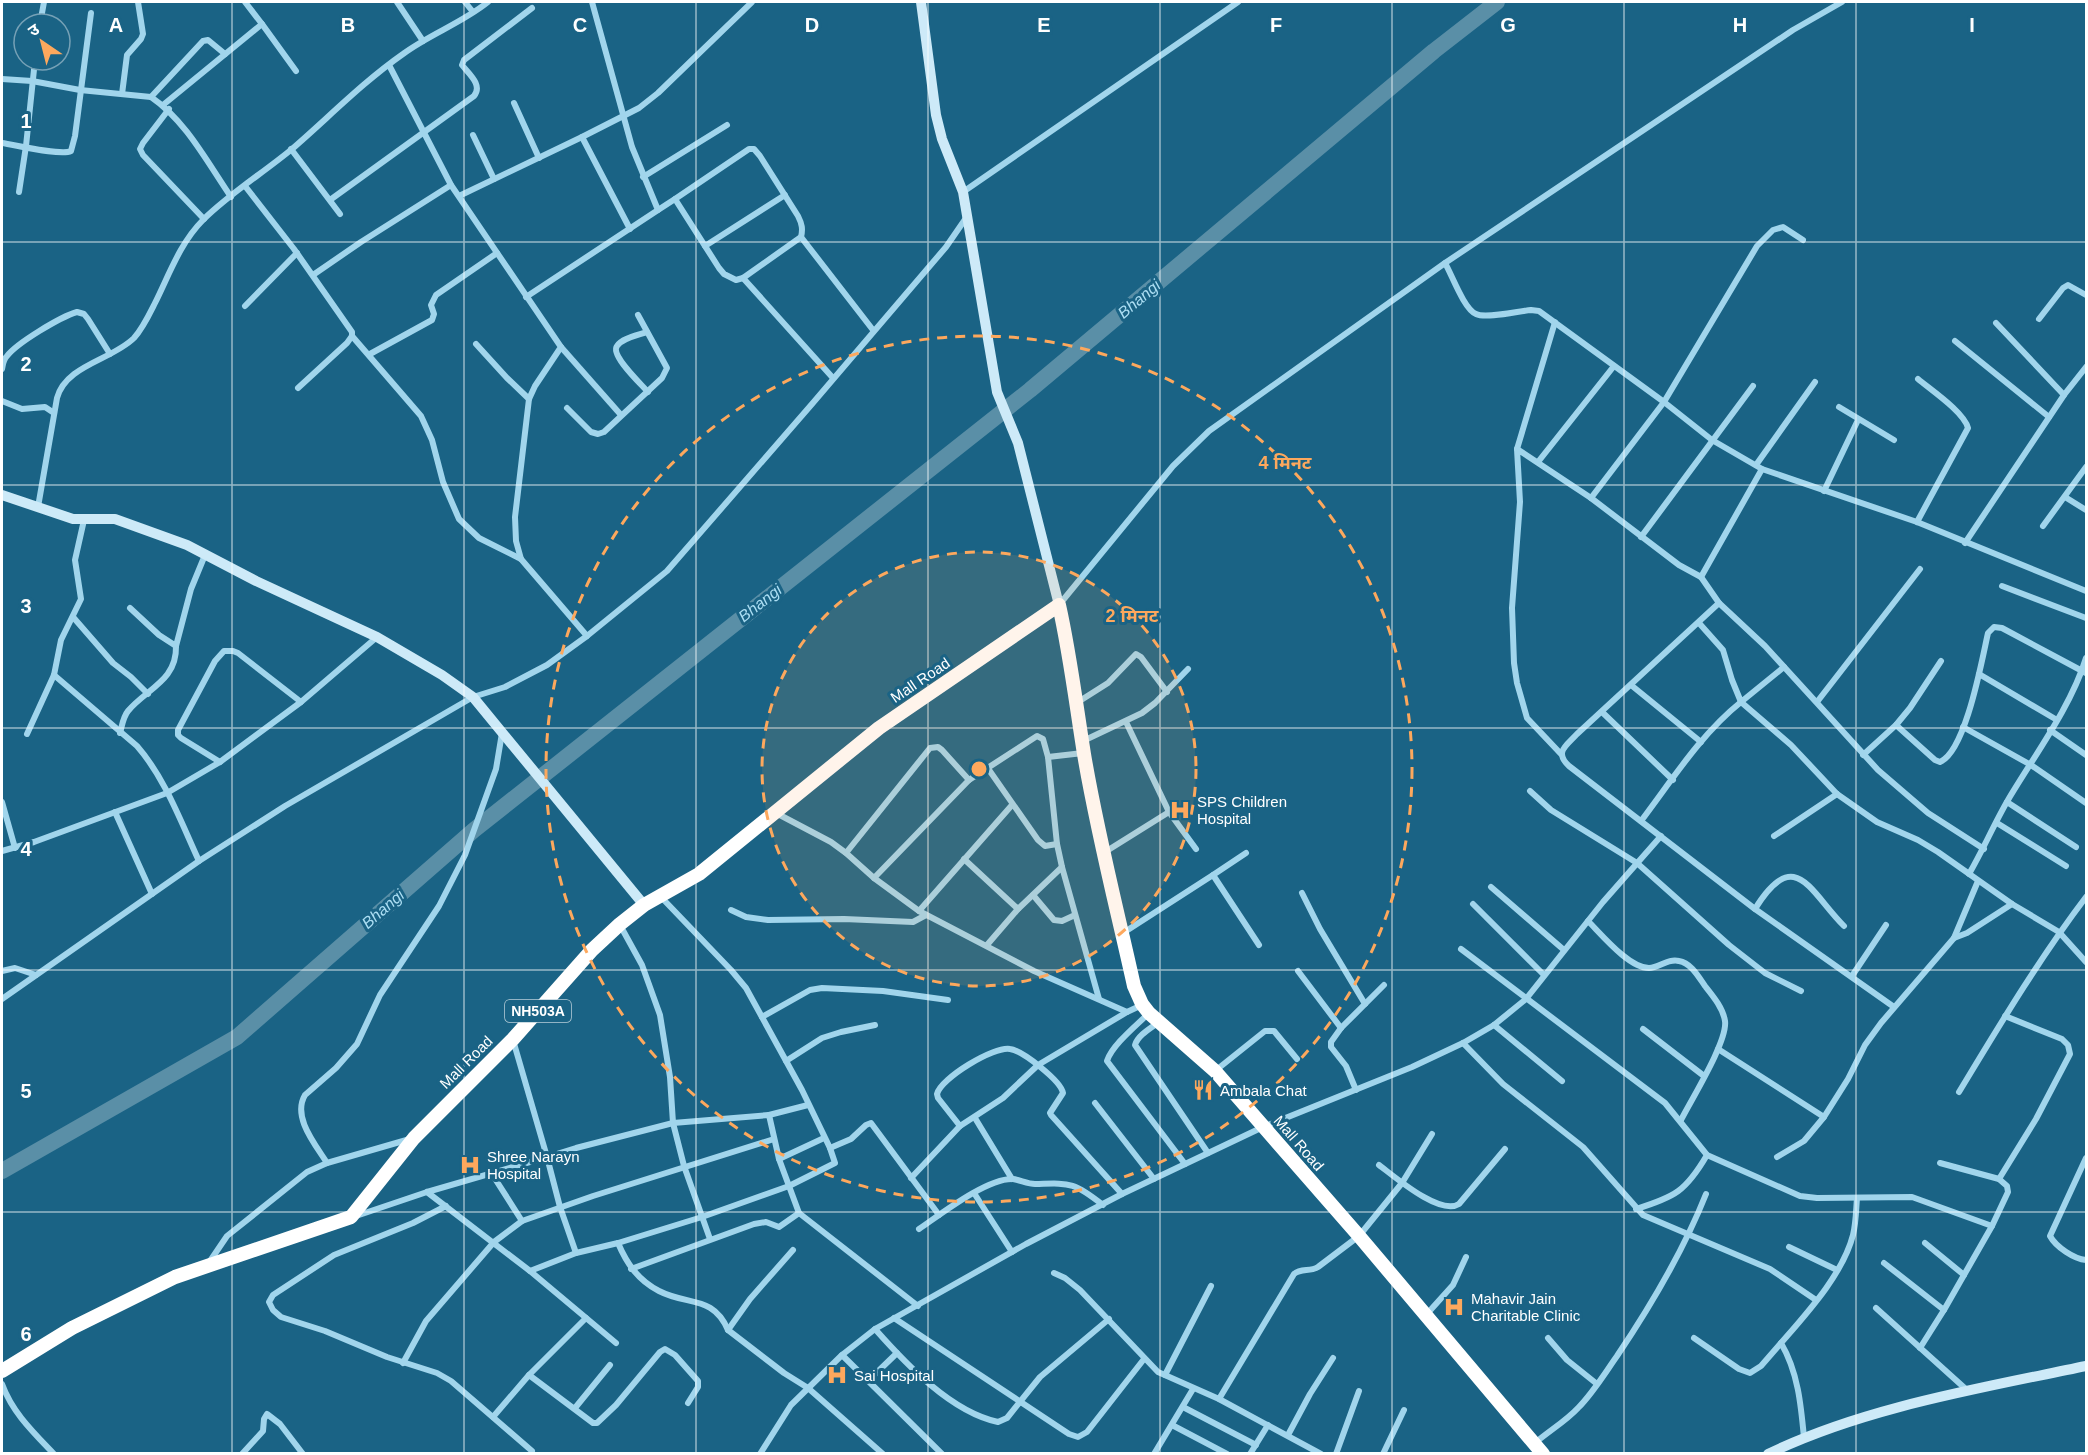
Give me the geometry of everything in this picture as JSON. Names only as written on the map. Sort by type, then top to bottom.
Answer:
[{"type":"highway","name":"Mall Road","points":[[351,1217],[414,1138],[513,1039],[592,950],[620,924],[644,905],[699,874],[879,728],[1059,605],[1083,747],[1134,986],[1150,1013],[1215,1071],[1539,1448]]},
{"type":"highway","points":[[2,1371],[82,1323],[154,1287],[207,1265],[351,1217]]},
{"type":"main road","points":[[921,2],[936,115],[942,140],[963,192],[997,392],[1018,443],[1059,605]]},
{"type":"main road","points":[[2,495],[73,519],[115,519],[187,545],[290,597],[377,637],[442,675],[473,697],[644,905]]},
{"type":"main road","points":[[1768,1454],[1804,1438],[1867,1416],[1968,1391],[2086,1366]]},
{"type":"street","points":[[122,94],[127,55],[143,34],[138,2]]},
{"type":"street","points":[[245,2],[296,71]]},
{"type":"street","points":[[397,2],[423,41]]},
{"type":"street","points":[[465,2],[473,12]]},
{"type":"street","points":[[38,507],[59,391],[65,382],[129,342],[140,331],[185,243],[204,219],[291,149],[388,65],[488,2]]},
{"type":"street","points":[[592,2],[632,147],[658,210]]},
{"type":"street","points":[[459,196],[639,108],[658,93],[752,2]]},
{"type":"street","points":[[963,192],[1238,2]]},
{"type":"street","points":[[1059,605],[1173,466],[1209,431],[1445,263],[1793,30],[1842,2]]},
{"type":"street","points":[[330,200],[423,134],[477,92],[476,83],[462,64],[464,60],[532,8]]},
{"type":"street","points":[[2,143],[59,154],[71,151],[75,136],[91,13]]},
{"type":"street","points":[[204,219],[143,155],[140,149],[166,107],[262,24]]},
{"type":"street","points":[[152,97],[203,41],[212,42],[225,54]]},
{"type":"street","points":[[388,65],[451,185],[561,347],[621,415]]},
{"type":"street","points":[[19,192],[33,72]]},
{"type":"street","points":[[2,79],[152,97],[166,107],[181,124],[231,197]]},
{"type":"street","points":[[514,103],[539,158]]},
{"type":"street","points":[[643,177],[727,125]]},
{"type":"street","points":[[473,135],[494,179]]},
{"type":"street","points":[[582,137],[630,229]]},
{"type":"street","points":[[291,149],[340,214]]},
{"type":"street","points":[[526,297],[744,152],[754,149],[802,224],[801,237],[873,330]]},
{"type":"street","points":[[313,275],[451,185]]},
{"type":"street","points":[[245,186],[350,326],[352,336],[370,354],[426,426],[443,482],[459,519],[479,538],[521,559],[587,636]]},
{"type":"street","points":[[705,246],[785,195]]},
{"type":"street","points":[[675,199],[724,274],[736,280],[743,278],[801,237]]},
{"type":"street","points":[[2,999],[199,861],[285,806],[473,697],[505,687],[547,664],[587,636],[667,571],[946,247],[968,217]]},
{"type":"street","points":[[1591,498],[1664,402],[1757,246],[1769,233],[1784,227],[1803,240]]},
{"type":"street","points":[[245,306],[297,253]]},
{"type":"street","points":[[370,354],[432,320],[434,314],[431,305],[436,295],[497,253]]},
{"type":"street","points":[[1445,263],[1467,307],[1473,313],[1481,316],[1539,311],[1713,440],[1759,467],[1917,522],[2086,591]]},
{"type":"street","points":[[743,278],[833,378]]},
{"type":"street","points":[[2039,319],[2063,288],[2068,285],[2075,287],[2086,296]]},
{"type":"street","points":[[2,369],[6,357],[12,350],[42,330],[76,312],[84,314],[110,354]]},
{"type":"street","points":[[567,408],[591,432],[598,434],[604,432],[662,378],[667,368],[638,315]]},
{"type":"street","points":[[1555,322],[1516,449],[1520,502],[1512,608],[1514,663],[1527,718],[1561,754],[1569,766],[1755,909],[1852,975],[1894,1007]]},
{"type":"street","points":[[1996,323],[2064,395]]},
{"type":"street","points":[[647,332],[621,343],[616,347],[615,352],[648,392]]},
{"type":"street","points":[[298,388],[352,336]]},
{"type":"street","points":[[1955,341],[2049,417]]},
{"type":"street","points":[[476,344],[529,399]]},
{"type":"street","points":[[521,559],[516,541],[515,517],[529,399],[561,347]]},
{"type":"street","points":[[1538,462],[1614,366]]},
{"type":"street","points":[[1965,543],[2064,395],[2086,367]]},
{"type":"street","points":[[1917,522],[1968,428],[1958,413],[1918,379]]},
{"type":"street","points":[[1701,577],[1759,467],[1815,382]]},
{"type":"street","points":[[1641,537],[1753,386]]},
{"type":"street","points":[[2,401],[22,409],[45,407],[54,412]]},
{"type":"street","points":[[1839,407],[1894,440]]},
{"type":"street","points":[[1824,491],[1858,420]]},
{"type":"street","points":[[1516,449],[1591,498],[1679,565],[1701,577],[1719,603],[1784,667],[1863,755],[1910,799],[1984,849]]},
{"type":"street","points":[[2043,526],[2086,467]]},
{"type":"street","points":[[2065,497],[2086,510]]},
{"type":"street","points":[[27,734],[54,675],[61,640],[82,594],[75,560],[84,520]]},
{"type":"street","points":[[120,733],[126,714],[168,673],[175,658],[191,589],[205,555]]},
{"type":"street","points":[[1817,702],[1920,569]]},
{"type":"street","points":[[2002,586],[2086,618]]},
{"type":"street","points":[[1561,754],[1577,734],[1719,603]]},
{"type":"street","points":[[130,608],[163,639],[176,646]]},
{"type":"street","points":[[73,617],[117,668],[131,677],[148,694]]},
{"type":"street","points":[[1699,623],[1723,650],[1741,702],[1791,745],[1837,795],[1877,822],[1918,840],[1938,852],[2012,904],[2059,932],[2086,962]]},
{"type":"street","points":[[1896,725],[1935,760],[1940,762],[1944,760],[1963,727],[1979,674],[1988,633],[1992,627],[1997,626],[2084,672]]},
{"type":"street","points":[[2,851],[167,793],[220,762],[301,702],[377,637]]},
{"type":"street","points":[[220,762],[181,738],[178,730],[220,654],[228,650],[238,653],[301,702]]},
{"type":"street","points":[[1077,703],[1108,683],[1136,654],[1142,657],[1167,692]]},
{"type":"street","points":[[1969,874],[2007,802],[2084,672],[2086,658]]},
{"type":"street","points":[[1863,755],[1896,725],[1941,661]]},
{"type":"street","points":[[1641,821],[1701,742],[1741,702],[1784,667]]},
{"type":"street","points":[[1048,757],[1083,747],[1142,713],[1167,692],[1188,669]]},
{"type":"street","points":[[1979,674],[2057,720]]},
{"type":"street","points":[[54,675],[137,746],[148,759],[199,861]]},
{"type":"street","points":[[1631,685],[1701,742]]},
{"type":"street","points":[[1602,712],[1673,780]]},
{"type":"street","points":[[1126,722],[1169,812],[1196,849]]},
{"type":"street","points":[[1963,727],[2031,765],[2086,803]]},
{"type":"street","points":[[2050,730],[2086,755]]},
{"type":"street","points":[[327,1163],[301,1116],[300,1102],[313,1087],[349,1056],[380,995],[439,906],[465,855],[496,769],[502,733]]},
{"type":"street","points":[[874,878],[969,780],[1037,736],[1043,739],[1048,757],[1062,867],[1099,999]]},
{"type":"street","points":[[846,853],[930,748],[938,747],[942,750],[969,780]]},
{"type":"street","points":[[987,767],[1042,844],[1048,846],[1058,844]]},
{"type":"street","points":[[1530,791],[1551,810],[1637,863],[1729,945],[1771,977],[1801,991]]},
{"type":"street","points":[[1774,836],[1837,795]]},
{"type":"street","points":[[2,802],[15,848]]},
{"type":"street","points":[[2007,802],[2076,847]]},
{"type":"street","points":[[919,911],[1012,805]]},
{"type":"street","points":[[115,812],[152,894]]},
{"type":"street","points":[[1105,852],[1169,812]]},
{"type":"street","points":[[776,813],[831,842],[874,878],[926,915],[1034,971],[1127,1012],[1150,1013]]},
{"type":"street","points":[[1996,822],[2066,866]]},
{"type":"street","points":[[760,1454],[780,1420],[808,1388],[842,1355],[875,1329],[1012,1252],[1122,1194],[1263,1127],[1412,1067],[1463,1043],[1494,1025],[1526,999],[1588,921],[1661,836]]},
{"type":"street","points":[[1122,933],[1246,853]]},
{"type":"street","points":[[964,860],[1018,909]]},
{"type":"street","points":[[987,945],[1018,909],[1062,867]]},
{"type":"street","points":[[1213,875],[1259,945]]},
{"type":"street","points":[[1755,909],[1771,885],[1787,876],[1792,876],[1811,888],[1844,926]]},
{"type":"street","points":[[1777,1157],[1804,1141],[1824,1118],[1848,1079],[1865,1045],[1894,1007],[1954,938],[1978,881]]},
{"type":"street","points":[[1491,887],[1564,950]]},
{"type":"street","points":[[1302,894],[1365,1004]]},
{"type":"street","points":[[1033,895],[1054,920],[1062,921],[1075,915]]},
{"type":"street","points":[[530,1271],[576,1253],[618,1243],[702,1217],[789,1186],[836,1161],[786,1061],[738,978],[661,896]]},
{"type":"street","points":[[1959,1092],[2059,932],[2086,897]]},
{"type":"street","points":[[1473,904],[1544,975]]},
{"type":"street","points":[[1954,938],[1967,933],[2012,904]]},
{"type":"street","points":[[731,910],[746,917],[768,920],[844,919],[913,922],[926,915]]},
{"type":"street","points":[[1588,921],[1636,965],[1654,968],[1673,960],[1688,965],[1715,999],[1725,1018],[1718,1049],[1681,1120]]},
{"type":"street","points":[[620,924],[642,965],[660,1015],[670,1077],[673,1123],[684,1166],[710,1239]]},
{"type":"street","points":[[1852,975],[1886,925]]},
{"type":"street","points":[[1461,949],[1654,1094],[1681,1120],[1707,1155],[1800,1196],[1817,1198],[1912,1197],[1992,1226]]},
{"type":"street","points":[[2,970],[15,968],[36,975]]},
{"type":"street","points":[[1298,971],[1341,1028]]},
{"type":"street","points":[[1356,1090],[1346,1066],[1331,1047],[1332,1041],[1341,1028],[1384,986]]},
{"type":"street","points":[[762,1017],[810,990],[822,988],[883,991],[948,1000]]},
{"type":"street","points":[[911,1178],[960,1126],[1003,1098],[1038,1065],[1127,1012]]},
{"type":"street","points":[[1150,1013],[1136,1045],[1208,1153]]},
{"type":"street","points":[[1150,1013],[1124,1038],[1108,1056],[1107,1061],[1185,1164]]},
{"type":"street","points":[[1999,1179],[2042,1109],[2070,1051],[2062,1039],[2005,1016]]},
{"type":"street","points":[[786,1061],[822,1038],[875,1025]]},
{"type":"street","points":[[1494,1025],[1562,1081]]},
{"type":"street","points":[[1642,1029],[1704,1076]]},
{"type":"street","points":[[1215,1071],[1265,1031],[1274,1031],[1297,1059]]},
{"type":"street","points":[[513,1039],[560,1207],[576,1253]]},
{"type":"street","points":[[1463,1043],[1503,1084],[1584,1148],[1643,1215],[1770,1269],[1816,1300]]},
{"type":"street","points":[[960,1126],[938,1098],[938,1091],[944,1082],[970,1065],[1002,1049],[1015,1051],[1038,1065],[1060,1084],[1063,1089],[1059,1102],[1050,1113],[1122,1194]]},
{"type":"street","points":[[1718,1049],[1824,1118]]},
{"type":"street","points":[[1095,1103],[1154,1179]]},
{"type":"street","points":[[351,1217],[576,1148],[673,1123],[769,1115],[808,1105]]},
{"type":"street","points":[[769,1115],[780,1159],[799,1213],[918,1306]]},
{"type":"street","points":[[975,1118],[1012,1179]]},
{"type":"street","points":[[830,1148],[851,1139],[866,1125],[872,1123],[939,1215]]},
{"type":"street","points":[[1219,1400],[1294,1274],[1300,1270],[1311,1271],[1318,1267],[1359,1236],[1402,1183],[1432,1134]]},
{"type":"street","points":[[207,1265],[227,1236],[307,1172],[327,1163],[414,1138]]},
{"type":"street","points":[[780,1159],[824,1138]]},
{"type":"street","points":[[403,1362],[426,1321],[494,1242],[522,1221],[684,1166],[774,1139]]},
{"type":"street","points":[[1379,1165],[1402,1183],[1442,1205],[1454,1207],[1464,1199],[1505,1149]]},
{"type":"street","points":[[1636,1209],[1679,1192],[1698,1170],[1707,1155]]},
{"type":"street","points":[[2086,1158],[2050,1236],[2055,1244],[2080,1259],[2086,1260]]},
{"type":"street","points":[[1920,1348],[1992,1226],[2008,1192],[2007,1186],[1999,1179],[1940,1163]]},
{"type":"street","points":[[492,1174],[522,1221]]},
{"type":"street","points":[[920,1228],[974,1193],[1012,1179],[1033,1184],[1050,1182],[1072,1185],[1103,1204]]},
{"type":"street","points":[[427,1192],[494,1242],[616,1343]]},
{"type":"street","points":[[974,1193],[1012,1252]]},
{"type":"street","points":[[1539,1448],[1577,1409],[1597,1384],[1640,1320],[1689,1236],[1706,1194]]},
{"type":"street","points":[[1694,1338],[1739,1369],[1750,1373],[1761,1366],[1816,1300],[1837,1270],[1853,1235],[1857,1198]]},
{"type":"street","points":[[446,1206],[413,1223],[334,1255],[269,1300],[273,1310],[280,1317],[437,1373],[451,1381],[532,1451]]},
{"type":"street","points":[[631,1269],[759,1223],[766,1222],[779,1227],[799,1213]]},
{"type":"street","points":[[618,1243],[631,1269],[649,1285],[658,1291],[715,1310],[728,1330],[784,1373],[808,1388],[883,1454]]},
{"type":"street","points":[[1925,1243],[1964,1275]]},
{"type":"street","points":[[1789,1247],[1837,1270]]},
{"type":"street","points":[[728,1330],[750,1299],[793,1250]]},
{"type":"street","points":[[1426,1315],[1453,1285],[1466,1257]]},
{"type":"street","points":[[1884,1263],[1944,1310]]},
{"type":"street","points":[[1054,1273],[1074,1284],[1109,1319],[1151,1367],[1288,1435],[1310,1451],[1321,1454]]},
{"type":"street","points":[[1165,1375],[1210,1286]]},
{"type":"street","points":[[1876,1308],[1968,1391]]},
{"type":"street","points":[[494,1417],[529,1375],[586,1318]]},
{"type":"street","points":[[894,1318],[1069,1434],[1081,1436],[1090,1429],[1144,1359]]},
{"type":"street","points":[[875,1329],[897,1353],[951,1400],[994,1422],[1007,1418],[1040,1377],[1109,1319]]},
{"type":"street","points":[[1548,1338],[1567,1360],[1597,1384]]},
{"type":"street","points":[[1781,1343],[1788,1356],[1798,1389],[1804,1438]]},
{"type":"street","points":[[529,1375],[593,1423],[599,1422],[665,1349],[675,1355],[698,1382],[698,1387],[688,1403]]},
{"type":"street","points":[[868,1381],[897,1353]]},
{"type":"street","points":[[842,1355],[942,1454]]},
{"type":"street","points":[[1288,1435],[1333,1358]]},
{"type":"street","points":[[575,1408],[610,1365]]},
{"type":"street","points":[[2,1384],[17,1413],[54,1454]]},
{"type":"street","points":[[1154,1454],[1193,1389]]},
{"type":"street","points":[[1336,1454],[1359,1391]]},
{"type":"street","points":[[1183,1407],[1256,1444]]},
{"type":"street","points":[[1383,1454],[1404,1410]]},
{"type":"street","points":[[242,1454],[263,1431],[267,1414],[280,1424],[303,1454]]},
{"type":"street","points":[[1172,1425],[1227,1454]]},
{"type":"street","points":[[1251,1454],[1268,1425]]},
{"type":"waterway","name":"Bhangi","points":[[2,1171],[237,1037],[474,830],[1030,390],[1434,51],[1497,2]]},
{"type":"place","name":"SPS Children Hospital","points":[[1180,810]]},
{"type":"place","name":"Ambala Chat","points":[[1203,1090]]},
{"type":"place","name":"Shree Narayn Hospital","points":[[470,1165]]},
{"type":"place","name":"Mahavir Jain Charitable Clinic","points":[[1454,1307]]},
{"type":"place","name":"Sai Hospital","points":[[837,1375]]}]
